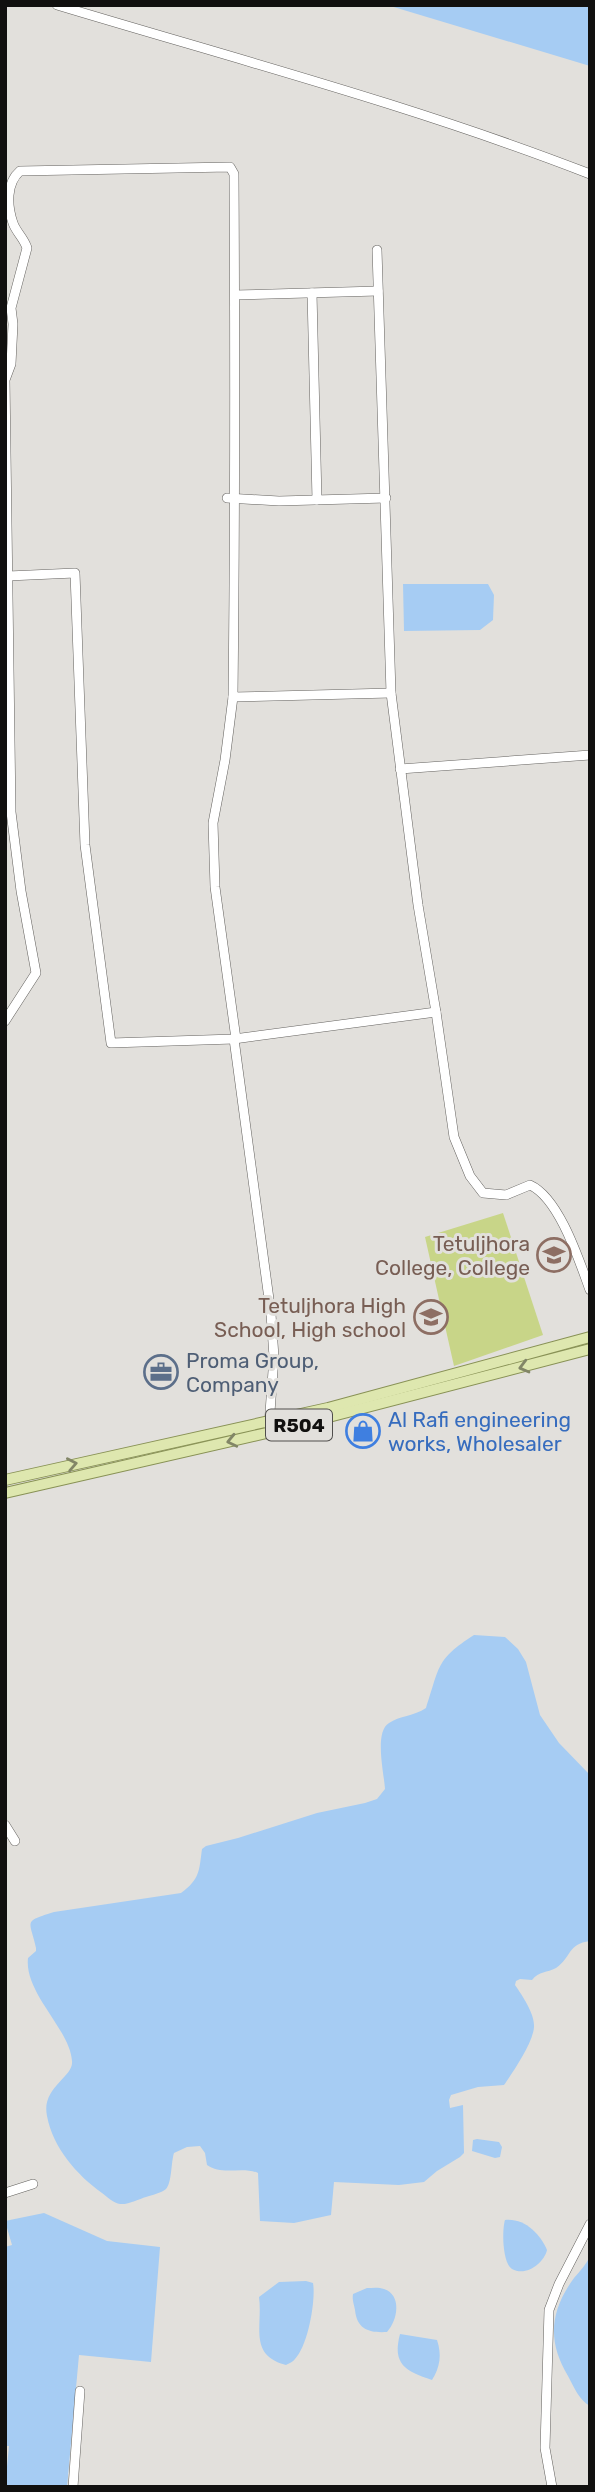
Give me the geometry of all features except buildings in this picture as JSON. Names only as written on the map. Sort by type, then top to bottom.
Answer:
[{"type":"main road","name":"R504","points":[[5,1480],[269,1427],[590,1338]]},
{"type":"main road","name":"R504","points":[[5,1493],[590,1349]]},
{"type":"street","points":[[57,5],[384,101],[508,142],[590,174]]},
{"type":"street","points":[[5,1021],[36,973],[21,891],[12,812],[5,380],[11,364],[11,308],[27,248],[13,225],[9,186],[20,171],[230,167],[233,174],[234,295],[231,499],[233,697],[213,823],[215,887],[273,1336],[269,1427]]},
{"type":"street","points":[[377,250],[391,692],[418,905],[454,1137],[470,1176],[483,1193],[506,1195],[530,1185],[540,1190],[573,1246],[590,1290]]},
{"type":"street","points":[[234,295],[378,291]]},
{"type":"street","points":[[312,293],[317,500]]},
{"type":"street","points":[[231,499],[386,499]]},
{"type":"street","points":[[8,576],[75,573],[85,845],[111,1043],[235,1039],[436,1012]]},
{"type":"street","points":[[233,697],[391,692]]},
{"type":"street","points":[[400,769],[590,755]]},
{"type":"street","points":[[5,1825],[15,1841]]},
{"type":"street","points":[[5,2193],[33,2185]]},
{"type":"street","points":[[552,2487],[545,2448],[549,2310],[559,2284],[590,2224]]},
{"type":"street","points":[[73,2487],[80,2391]]},
{"type":"green space","points":[[503,1213],[543,1335],[454,1366],[425,1237]]},
{"type":"water","points":[[387,5],[590,5],[590,66]]},
{"type":"water","points":[[403,584],[488,584],[494,595],[493,620],[480,630],[404,631]]},
{"type":"water","points":[[474,1635],[505,1637],[518,1649],[526,1662],[540,1715],[559,1743],[590,1775],[590,1941],[573,1948],[556,1968],[532,1980],[516,1981],[515,1985],[532,2015],[534,2025],[531,2039],[504,2085],[478,2087],[451,2095],[450,2108],[463,2105],[464,2153],[424,2182],[399,2185],[334,2182],[331,2215],[294,2223],[260,2221],[258,2173],[213,2168],[207,2165],[205,2153],[200,2146],[187,2147],[174,2153],[166,2189],[126,2204],[111,2200],[67,2160],[50,2128],[46,2106],[53,2090],[71,2067],[72,2061],[64,2036],[40,1998],[29,1971],[28,1958],[36,1951],[31,1923],[54,1912],[181,1893],[195,1879],[202,1849],[206,1846],[317,1813],[377,1799],[385,1789],[381,1744],[384,1728],[393,1721],[426,1708],[437,1673],[445,1658]]},
{"type":"water","points":[[473,2140],[499,2142],[502,2147],[500,2157],[472,2151]]},
{"type":"water","points":[[44,2213],[107,2241],[160,2247],[151,2362],[79,2355],[67,2487],[5,2487],[9,2446],[5,2446],[5,2247],[12,2245],[5,2221]]},
{"type":"water","points":[[505,2220],[525,2224],[544,2244],[547,2250],[545,2255],[534,2267],[517,2271],[509,2266],[504,2246]]},
{"type":"water","points":[[590,2256],[590,2406],[577,2393],[561,2363],[554,2338],[554,2326],[566,2290]]},
{"type":"water","points":[[279,2282],[313,2283],[310,2323],[300,2353],[286,2365],[266,2354],[262,2347],[259,2297]]},
{"type":"water","points":[[367,2288],[384,2289],[394,2297],[396,2315],[387,2332],[370,2331],[358,2322],[353,2294]]},
{"type":"water","points":[[400,2334],[437,2340],[439,2361],[432,2380],[403,2365],[398,2353]]},
{"type":"place","name":"Tetuljhora College, College","points":[[554,1255]]},
{"type":"place","name":"Tetuljhora High School, High school","points":[[431,1317]]},
{"type":"place","name":"Proma Group, Company","points":[[161,1372]]},
{"type":"place","name":"Al Rafi engineering works, Wholesaler","points":[[363,1431]]}]
